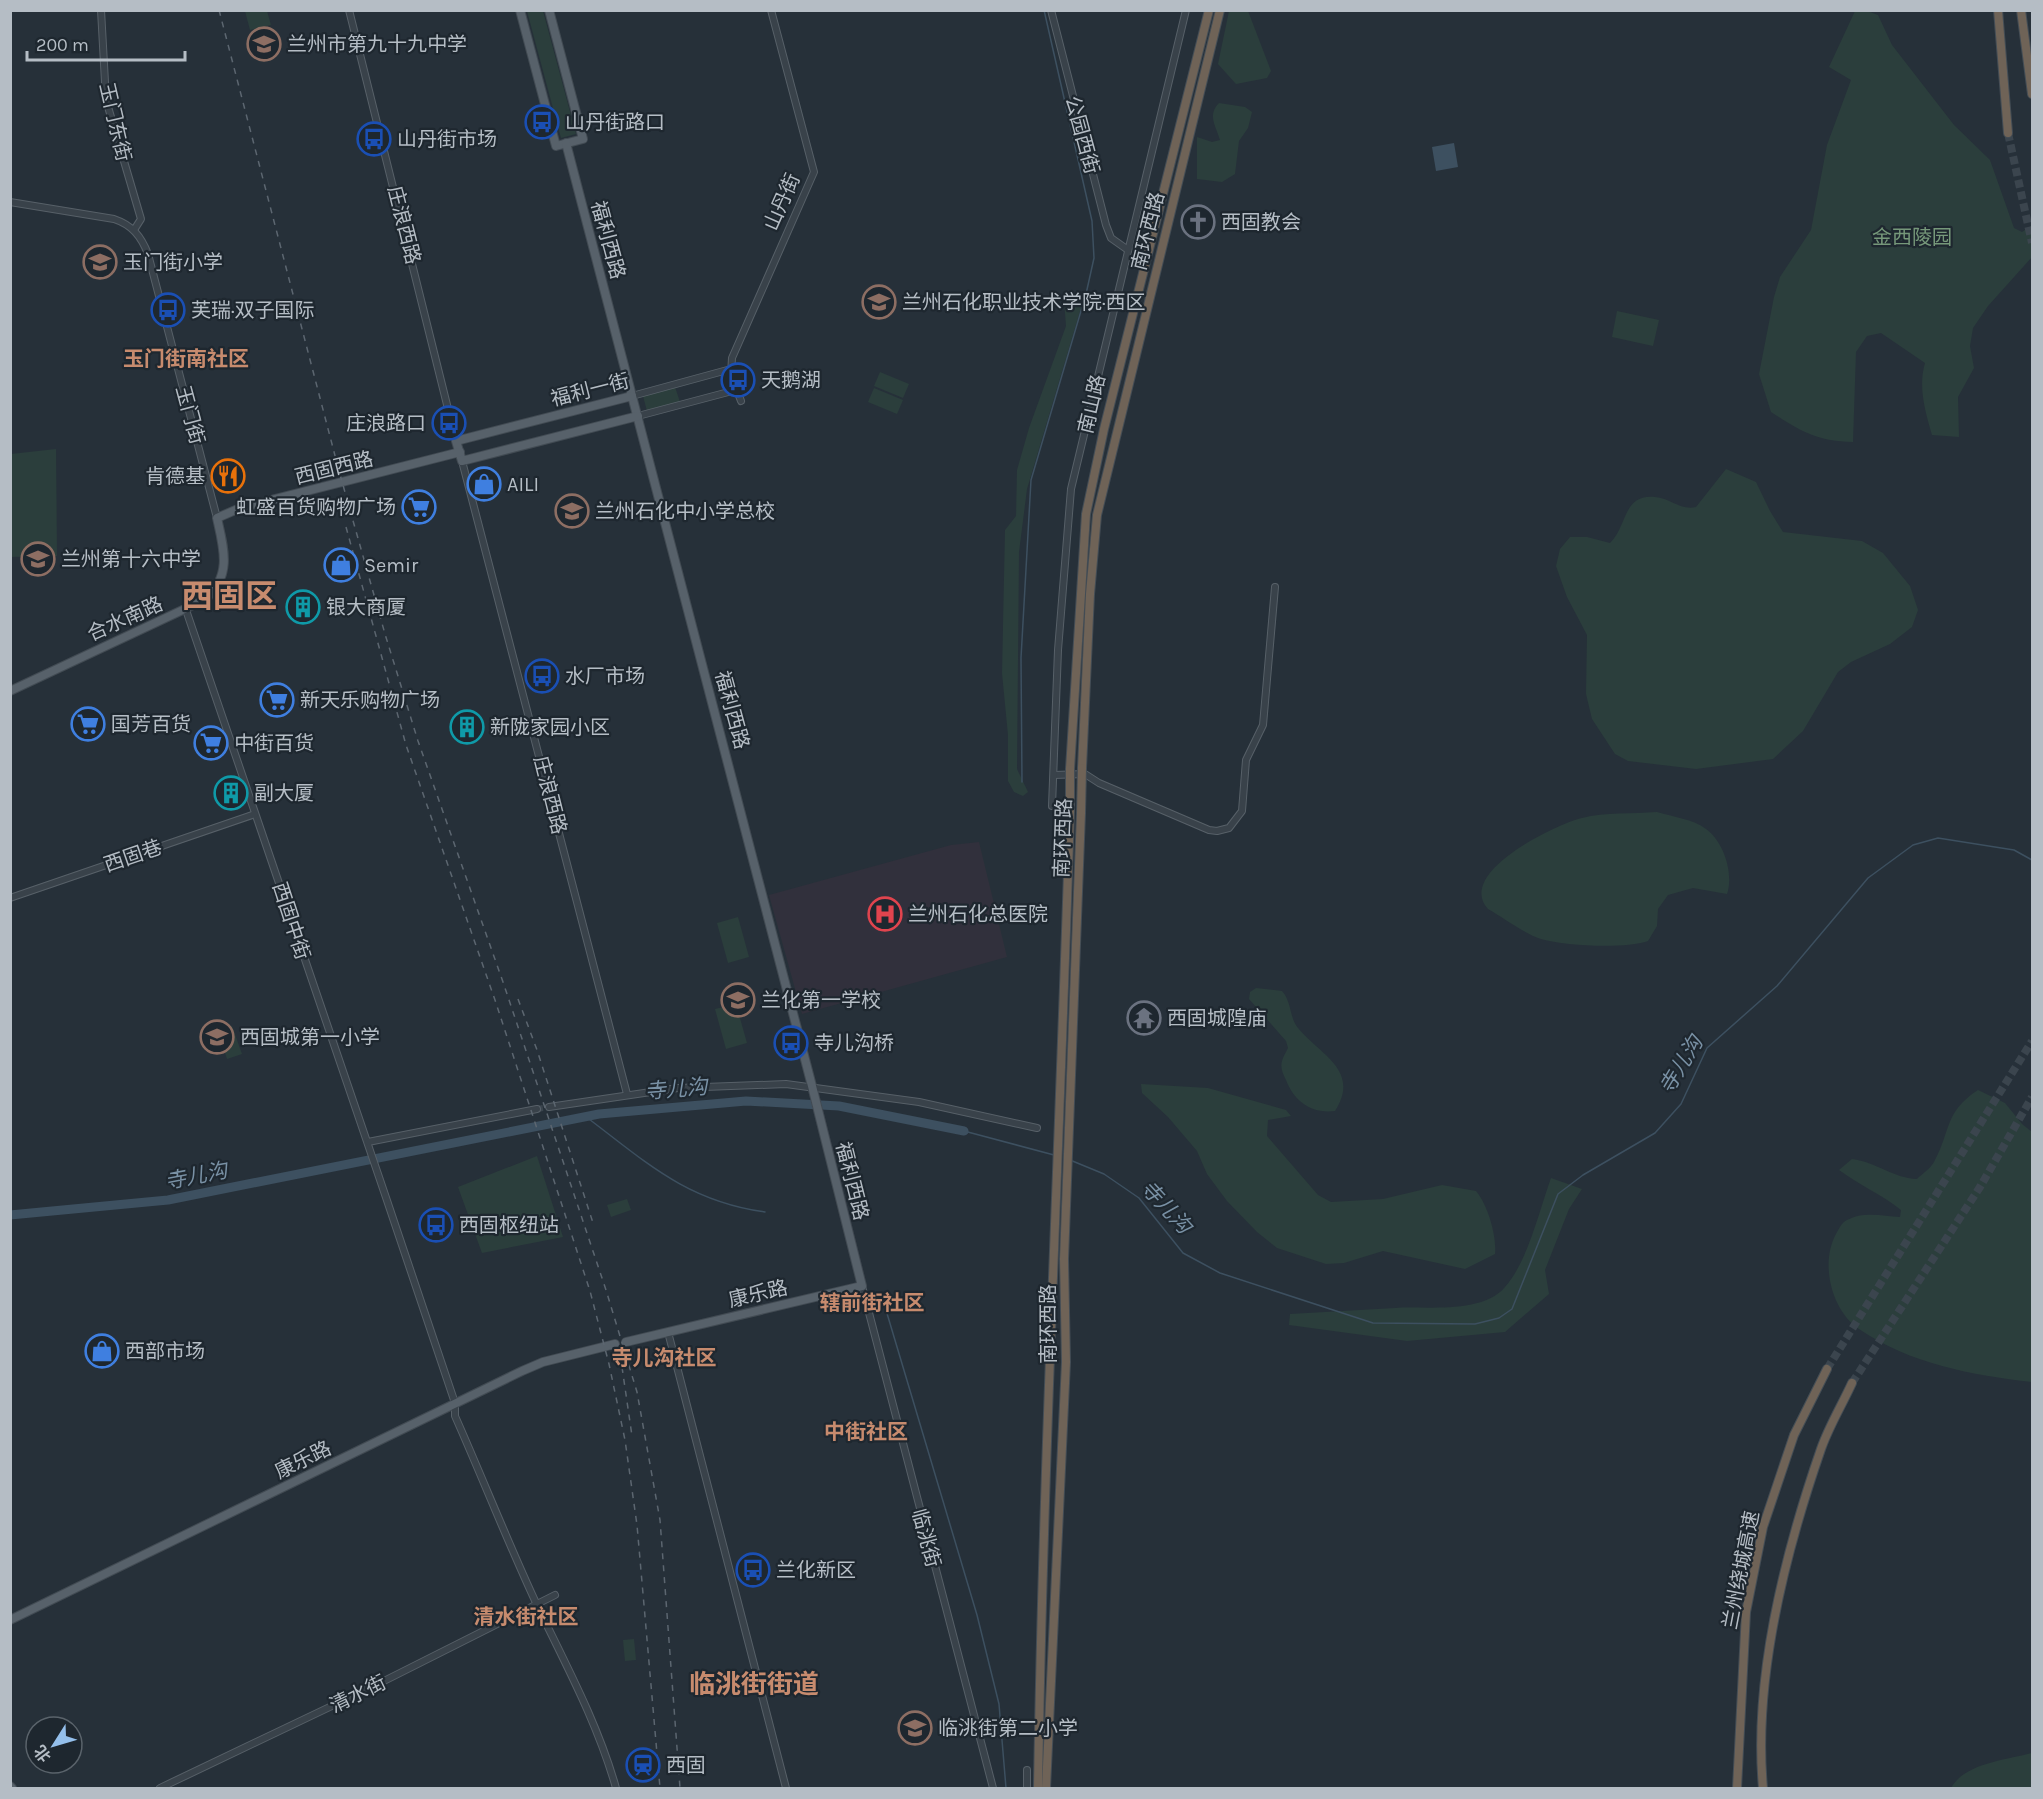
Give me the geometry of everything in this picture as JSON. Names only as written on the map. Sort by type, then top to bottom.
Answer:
[{"type":"highway","name":"南环西路","points":[[1038,1788],[1053,1236],[1061,1112],[1070,769],[1086,514],[1104,429],[1209,10]]},
{"type":"highway","name":"南环西路","points":[[1046,1788],[1053,1583],[1066,1362],[1064,1259],[1082,768],[1090,594],[1097,515],[1220,10]]},
{"type":"highway","points":[[1998,10],[2008,133]]},
{"type":"highway","points":[[2021,10],[2032,94]]},
{"type":"highway","name":"兰州绕城高速","points":[[1737,1788],[1746,1612],[1763,1527],[1794,1435],[1827,1369]]},
{"type":"highway","points":[[1763,1788],[1762,1721],[1775,1612],[1822,1447],[1852,1383]]},
{"type":"main road","points":[[520,10],[556,146],[583,139],[549,10]]},
{"type":"main road","name":"福利西路","points":[[566,143],[813,1088],[862,1286]]},
{"type":"main road","name":"福利一街","points":[[456,441],[632,396]]},
{"type":"main road","name":"福利一街","points":[[462,461],[638,416]]},
{"type":"main road","points":[[456,441],[462,461]]},
{"type":"main road","name":"西固西路","points":[[217,518],[240,508],[460,452]]},
{"type":"main road","name":"合水南路","points":[[10,691],[186,610],[212,593],[224,574],[224,550],[217,518]]},
{"type":"main road","name":"康乐路","points":[[626,1342],[862,1286]]},
{"type":"main road","name":"康乐路","points":[[10,1620],[532,1366],[615,1344]]},
{"type":"main road","points":[[1043,1582],[1053,1583]]},
{"type":"street","name":"玉门东街","points":[[101,10],[105,93],[141,219],[134,230]]},
{"type":"street","name":"庄浪西路","points":[[349,10],[456,441]]},
{"type":"street","name":"山丹街","points":[[731,369],[732,358],[814,172],[771,10]]},
{"type":"street","name":"公园西街","points":[[1051,10],[1106,225],[1111,238],[1128,250]]},
{"type":"street","name":"南山路","points":[[1052,806],[1058,650],[1071,489],[1186,10]]},
{"type":"street","points":[[10,202],[114,219],[134,230]]},
{"type":"street","name":"玉门街","points":[[134,230],[148,254],[217,518]]},
{"type":"street","points":[[731,369],[741,400]]},
{"type":"street","name":"福利一街","points":[[632,396],[731,369]]},
{"type":"street","name":"福利一街","points":[[638,416],[736,390]]},
{"type":"street","name":"庄浪西路","points":[[462,461],[627,1094]]},
{"type":"street","points":[[1054,778],[1085,774],[1099,783],[1209,830],[1222,831],[1232,825],[1242,811],[1246,760],[1263,725],[1275,587]]},
{"type":"street","name":"西固中街","points":[[186,610],[411,1269],[455,1403],[455,1416],[537,1604],[599,1736],[616,1788]]},
{"type":"street","name":"西固巷","points":[[10,898],[255,814]]},
{"type":"street","points":[[549,1107],[627,1094],[735,1084],[813,1088],[959,1109],[1037,1128]]},
{"type":"street","points":[[368,1142],[537,1109]]},
{"type":"street","name":"临洮街","points":[[862,1286],[993,1788]]},
{"type":"street","points":[[668,1332],[786,1788]]},
{"type":"street","name":"清水街","points":[[160,1788],[380,1683],[555,1595]]},
{"type":"street","points":[[1027,1770],[1027,1788]]},
{"type":"shaded area","name":"兰州石化总医院","points":[[979,842],[1007,957],[802,1014],[769,895],[951,845]]},
{"type":"green space","points":[[245,11],[267,11],[271,25],[250,30]]},
{"type":"green space","points":[[527,11],[543,11],[576,134],[561,138]]},
{"type":"green space","points":[[1229,11],[1248,11],[1271,71],[1267,78],[1236,84],[1218,64]]},
{"type":"green space","name":"金西陵园","points":[[1855,11],[1867,11],[1878,15],[1892,45],[1954,125],[1990,160],[2014,228],[2022,232],[2032,225],[2032,257],[1988,306],[1973,328],[1970,346],[1974,368],[1958,397],[1959,437],[1932,435],[1922,390],[1925,363],[1881,333],[1867,336],[1856,352],[1853,442],[1829,440],[1809,434],[1771,412],[1759,374],[1780,277],[1811,230],[1827,145],[1851,80],[1829,67]]},
{"type":"green space","points":[[1219,103],[1245,107],[1252,112],[1248,128],[1239,141],[1235,174],[1222,182],[1197,179],[1197,137],[1212,142],[1220,140],[1213,116],[1215,107]]},
{"type":"green space","points":[[1071,292],[1083,301],[1027,489],[1019,552],[1017,769],[1028,792],[1023,796],[1014,792],[1008,781],[1008,735],[1002,673],[1005,530],[1016,516],[1017,470],[1029,428],[1066,326],[1064,300]]},
{"type":"green space","points":[[1617,311],[1659,320],[1653,346],[1612,337]]},
{"type":"green space","points":[[880,372],[909,384],[903,398],[874,386]]},
{"type":"green space","points":[[675,387],[680,402],[647,411],[643,396]]},
{"type":"green space","points":[[874,388],[903,400],[897,414],[868,402]]},
{"type":"green space","points":[[56,449],[57,556],[11,557],[11,454]]},
{"type":"green space","points":[[1726,469],[1756,482],[1783,532],[1862,541],[1883,553],[1910,586],[1918,610],[1912,627],[1890,644],[1851,662],[1838,672],[1803,731],[1773,759],[1696,769],[1628,761],[1615,754],[1592,719],[1586,694],[1587,635],[1567,597],[1556,566],[1560,549],[1570,537],[1587,537],[1610,543],[1631,506],[1644,497],[1660,498],[1685,507],[1696,507]]},
{"type":"green space","points":[[1657,812],[1695,823],[1706,829],[1718,842],[1728,868],[1727,894],[1693,888],[1668,895],[1658,909],[1657,926],[1648,941],[1610,946],[1580,945],[1541,939],[1488,909],[1481,895],[1485,880],[1496,866],[1532,840],[1582,818]]},
{"type":"green space","points":[[738,917],[749,957],[728,963],[717,923]]},
{"type":"green space","points":[[1256,988],[1282,991],[1298,1028],[1326,1055],[1341,1074],[1342,1097],[1335,1111],[1311,1108],[1299,1100],[1289,1087],[1281,1064],[1288,1048],[1286,1041],[1249,999],[1250,992]]},
{"type":"green space","points":[[736,1004],[747,1043],[726,1049],[715,1009]]},
{"type":"green space","points":[[232,1026],[242,1054],[227,1059],[218,1031]]},
{"type":"green space","points":[[1141,1084],[1208,1088],[1286,1110],[1291,1116],[1268,1120],[1267,1136],[1318,1195],[1331,1202],[1383,1199],[1442,1185],[1476,1191],[1491,1221],[1495,1239],[1495,1254],[1465,1269],[1383,1251],[1344,1263],[1326,1264],[1277,1248],[1257,1232],[1227,1201],[1207,1174],[1197,1151],[1168,1117],[1142,1093]]},
{"type":"green space","points":[[1978,1090],[2005,1103],[2022,1124],[2032,1132],[2032,1382],[1987,1376],[1942,1366],[1899,1351],[1849,1321],[1835,1298],[1831,1285],[1829,1258],[1831,1246],[1840,1226],[1853,1217],[1880,1215],[1900,1217],[1901,1210],[1839,1170],[1852,1159],[1869,1163],[1900,1176],[1917,1179],[1934,1162],[1959,1106]]},
{"type":"green space","points":[[537,1156],[563,1237],[482,1253],[458,1187]]},
{"type":"green space","points":[[1551,1178],[1582,1189],[1569,1209],[1545,1270],[1549,1294],[1505,1332],[1407,1341],[1289,1325],[1290,1314],[1453,1307],[1469,1305],[1495,1296],[1505,1287],[1520,1264]]},
{"type":"green space","points":[[627,1199],[631,1210],[611,1217],[607,1205]]},
{"type":"green space","points":[[634,1639],[636,1660],[625,1661],[623,1640]]},
{"type":"green space","points":[[2032,1753],[2032,1788],[1951,1788],[1957,1780],[1976,1768]]},
{"type":"water","points":[[1454,143],[1458,167],[1436,171],[1432,147]]},
{"type":"waterway","points":[[1022,782],[1021,658],[1031,480],[1086,294],[1094,258],[1092,221],[1044,10]]},
{"type":"waterway","name":"寺儿沟","points":[[1070,1160],[1104,1174],[1139,1198],[1183,1253],[1220,1273],[1373,1323],[1475,1324],[1499,1318],[1512,1309],[1558,1194],[1583,1175],[1655,1133],[1681,1104],[1707,1048],[1777,986],[1868,878],[1913,845],[1938,838],[2014,850],[2032,860]]},
{"type":"waterway","name":"寺儿沟","points":[[10,1215],[168,1200],[599,1114],[746,1101],[839,1106],[964,1131]]},
{"type":"waterway","points":[[585,1116],[648,1164],[689,1189],[737,1207],[765,1212]]},
{"type":"waterway","name":"寺儿沟","points":[[964,1131],[1054,1155]]},
{"type":"waterway","points":[[883,1300],[977,1615],[999,1704],[1006,1788]]},
{"type":"tunnel","points":[[2008,133],[2032,243]]},
{"type":"tunnel","points":[[1827,1369],[2032,1041]]},
{"type":"tunnel","points":[[1852,1383],[1980,1187],[2032,1097]]},
{"type":"tunnel","points":[[537,1109],[549,1107]]},
{"type":"railway","points":[[219,10],[339,471],[385,634],[418,741],[503,982],[606,1290],[637,1392],[660,1520],[680,1788]]},
{"type":"railway","points":[[346,527],[406,745],[495,1000],[590,1291],[609,1364],[625,1440],[637,1525],[660,1788]]},
{"type":"railway","points":[[518,999],[537,1050],[594,1226]]},
{"type":"railway","points":[[622,1367],[632,1436]]},
{"type":"place","name":"兰州市第九十九中学","points":[[264,44]]},
{"type":"place","name":"山丹街路口","points":[[542,122]]},
{"type":"place","name":"山丹街市场","points":[[374,139]]},
{"type":"place","name":"西固教会","points":[[1198,222]]},
{"type":"place","name":"玉门街小学","points":[[100,262]]},
{"type":"place","name":"兰州石化职业技术学院·西区","points":[[879,302]]},
{"type":"place","name":"芙瑞·双子国际","points":[[168,310]]},
{"type":"place","name":"天鹅湖","points":[[738,380]]},
{"type":"place","name":"庄浪路口","points":[[449,423]]},
{"type":"place","name":"肯德基","points":[[228,476]]},
{"type":"place","name":"AILI","points":[[484,484]]},
{"type":"place","name":"虹盛百货购物广场","points":[[419,507]]},
{"type":"place","name":"兰州石化中小学总校","points":[[572,511]]},
{"type":"place","name":"兰州第十六中学","points":[[38,559]]},
{"type":"place","name":"Semir","points":[[341,565]]},
{"type":"place","name":"银大商厦","points":[[303,607]]},
{"type":"place","name":"水厂市场","points":[[542,676]]},
{"type":"place","name":"新天乐购物广场","points":[[277,700]]},
{"type":"place","name":"国芳百货","points":[[88,724]]},
{"type":"place","name":"新陇家园小区","points":[[467,727]]},
{"type":"place","name":"中街百货","points":[[211,743]]},
{"type":"place","name":"副大厦","points":[[231,793]]},
{"type":"place","name":"兰州石化总医院","points":[[885,914]]},
{"type":"place","name":"兰化第一学校","points":[[738,1000]]},
{"type":"place","name":"西固城隍庙","points":[[1144,1018]]},
{"type":"place","name":"西固城第一小学","points":[[217,1037]]},
{"type":"place","name":"寺儿沟桥","points":[[791,1043]]},
{"type":"place","name":"西固枢纽站","points":[[436,1225]]},
{"type":"place","name":"西部市场","points":[[102,1351]]},
{"type":"place","name":"兰化新区","points":[[753,1570]]},
{"type":"place","name":"临洮街第二小学","points":[[915,1728]]},
{"type":"place","name":"西固","points":[[643,1765]]},
{"type":"district","name":"玉门街南社区","points":[[186,359]]},
{"type":"district","name":"西固区","points":[[229,596]]},
{"type":"district","name":"辖前街社区","points":[[872,1303]]},
{"type":"district","name":"寺儿沟社区","points":[[664,1358]]},
{"type":"district","name":"中街社区","points":[[866,1432]]},
{"type":"district","name":"清水街社区","points":[[526,1617]]},
{"type":"district","name":"临洮街街道","points":[[754,1684]]}]
